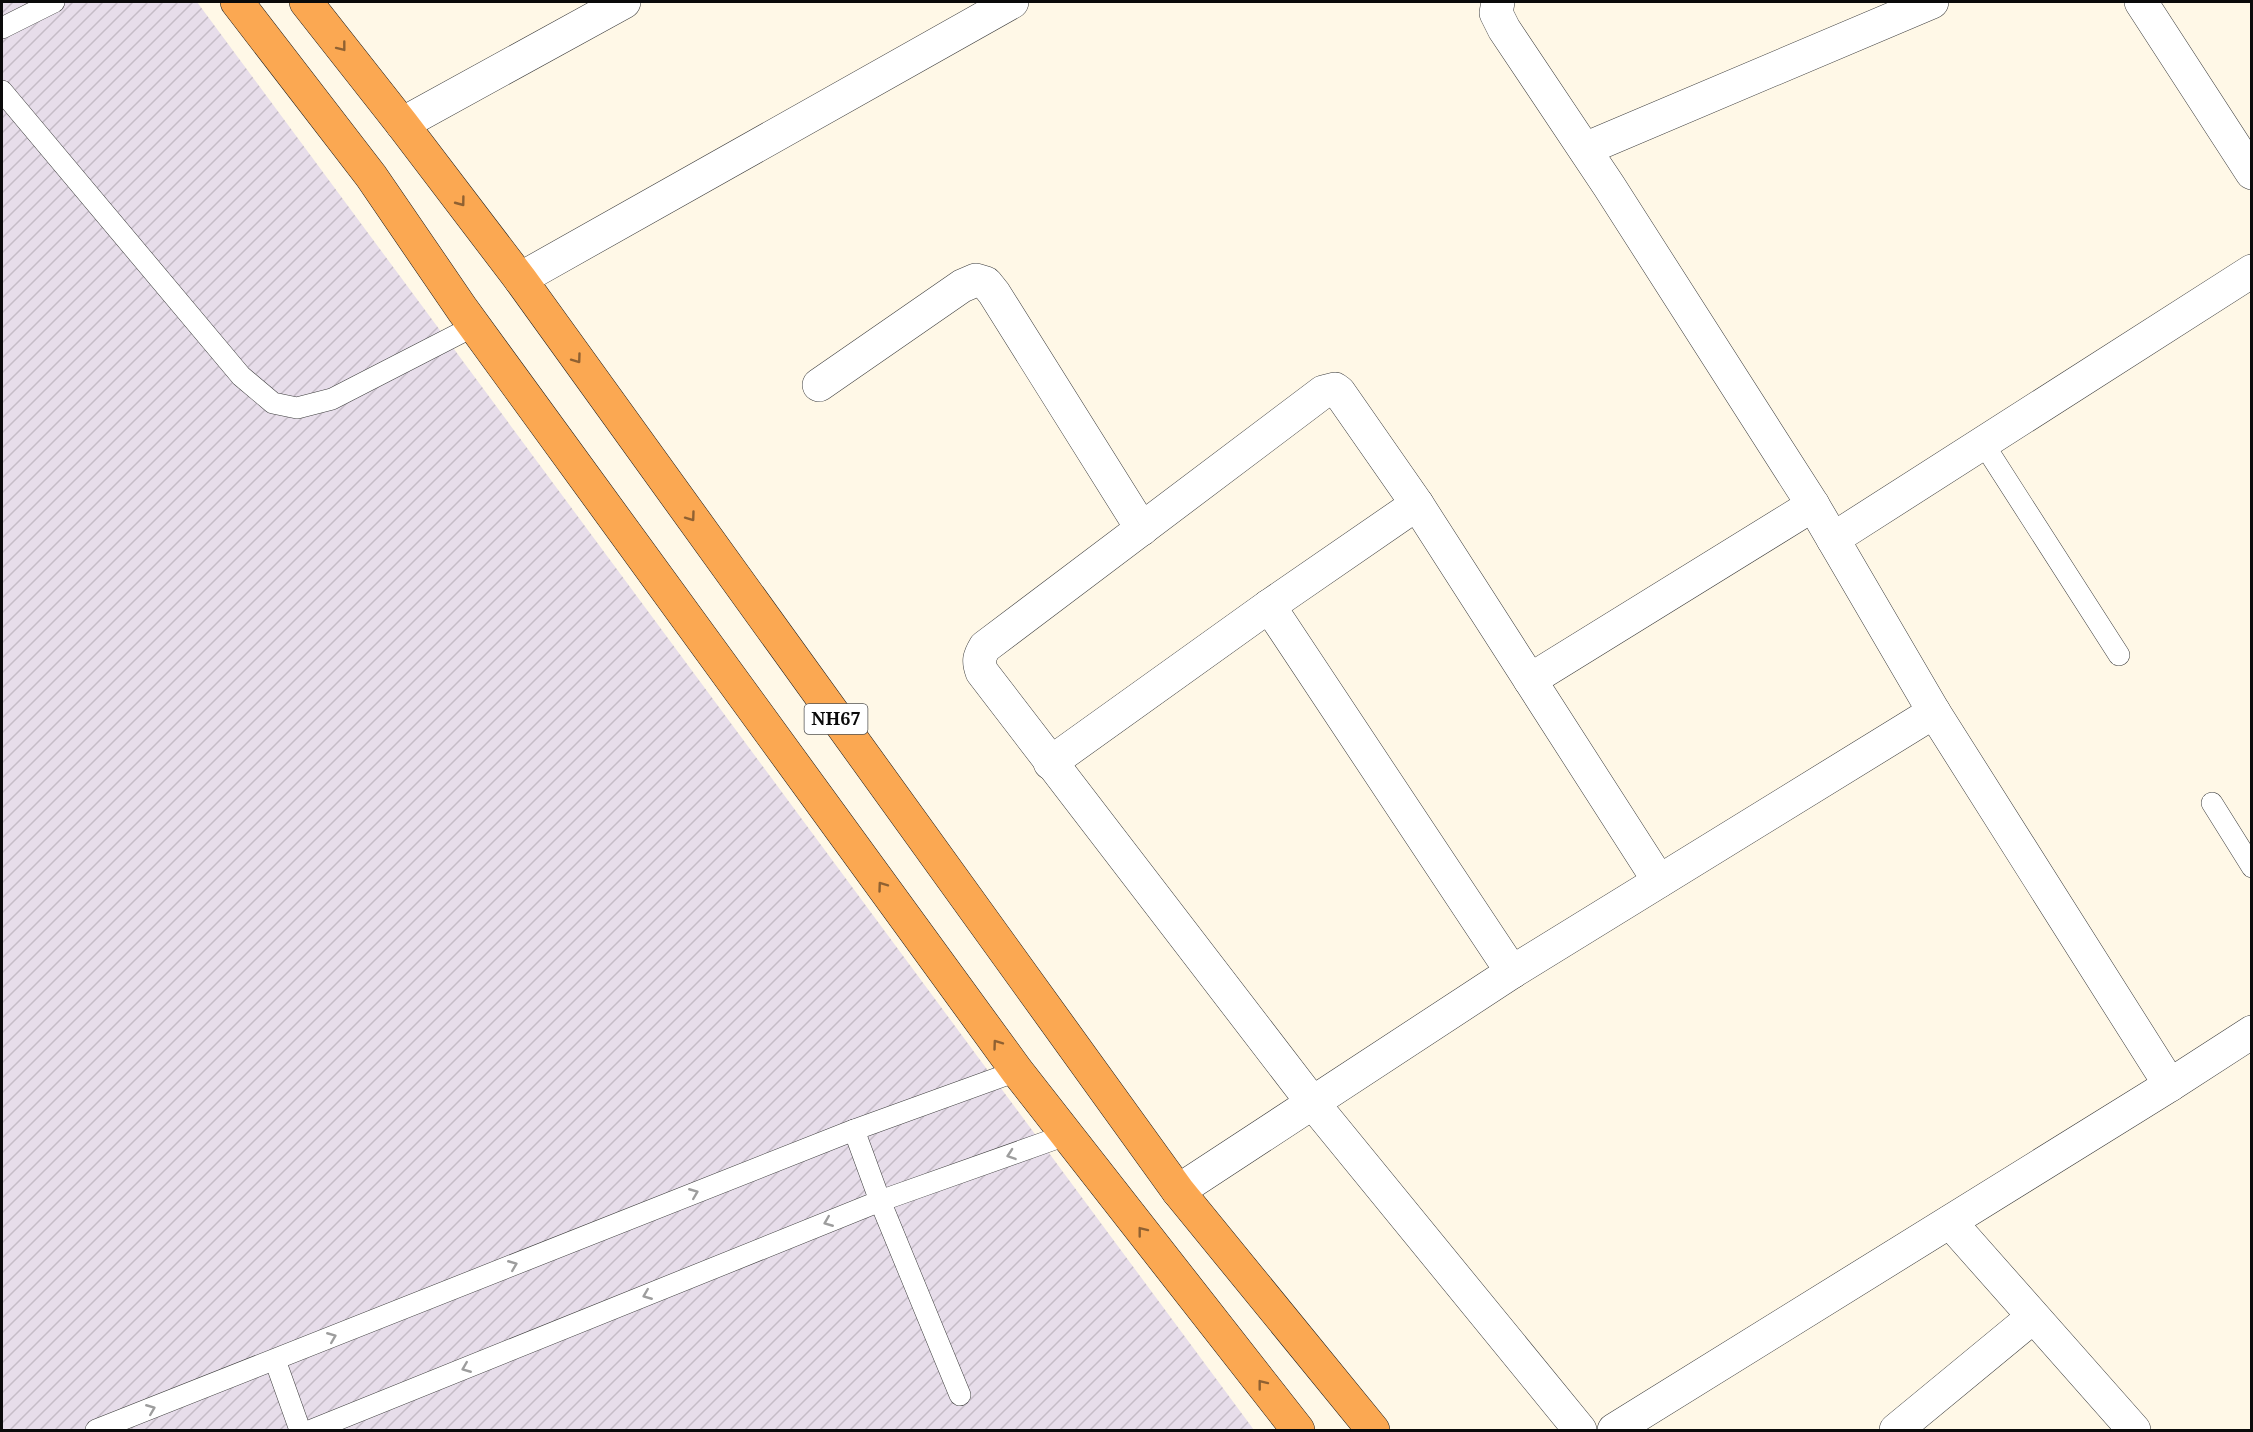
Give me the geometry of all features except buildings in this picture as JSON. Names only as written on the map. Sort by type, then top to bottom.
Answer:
[{"type":"highway","name":"NH67","points":[[306,2],[520,279],[1178,1191],[1373,1431]]},
{"type":"highway","name":"NH67","points":[[247,5],[371,176],[474,326],[1017,1071],[1298,1431]]},
{"type":"street","points":[[402,124],[624,2]]},
{"type":"street","points":[[520,279],[1012,2]]},
{"type":"street","points":[[1498,2],[1496,13],[1504,29],[1585,149],[1813,505],[1934,712],[2170,1085]]},
{"type":"street","points":[[1585,149],[1932,2]]},
{"type":"street","points":[[2141,2],[2252,173]]},
{"type":"street","points":[[1833,539],[2252,271]]},
{"type":"street","points":[[819,385],[962,286],[976,280],[986,283],[1142,529]]},
{"type":"street","points":[[1580,1431],[1312,1102],[1050,763],[982,672],[978,662],[980,654],[985,646],[1330,389],[1339,392],[1418,504],[1659,881]]},
{"type":"street","points":[[1050,763],[1269,606],[1418,504]]},
{"type":"street","points":[[1530,680],[1813,505]]},
{"type":"street","points":[[1269,606],[1512,972]]},
{"type":"street","points":[[1178,1191],[1512,972],[1934,712]]},
{"type":"street","points":[[1614,1431],[2252,1032]]},
{"type":"street","points":[[1950,1222],[2134,1431]]},
{"type":"street","points":[[1896,1431],[2033,1317]]},
{"type":"lane","points":[[2,27],[54,2]]},
{"type":"lane","points":[[2,91],[241,376],[273,403],[297,408],[332,399],[474,326]]},
{"type":"lane","points":[[1983,443],[2119,655]]},
{"type":"lane","points":[[2212,803],[2252,867]]},
{"type":"lane","points":[[96,1431],[854,1130],[1017,1071]]},
{"type":"lane","points":[[854,1130],[880,1201],[960,1395]]},
{"type":"lane","points":[[312,1431],[880,1201],[1066,1135]]},
{"type":"lane","points":[[275,1360],[300,1431]]},
{"type":"shaded area","points":[[2,2],[197,2],[1254,1430],[2,1430]]}]
